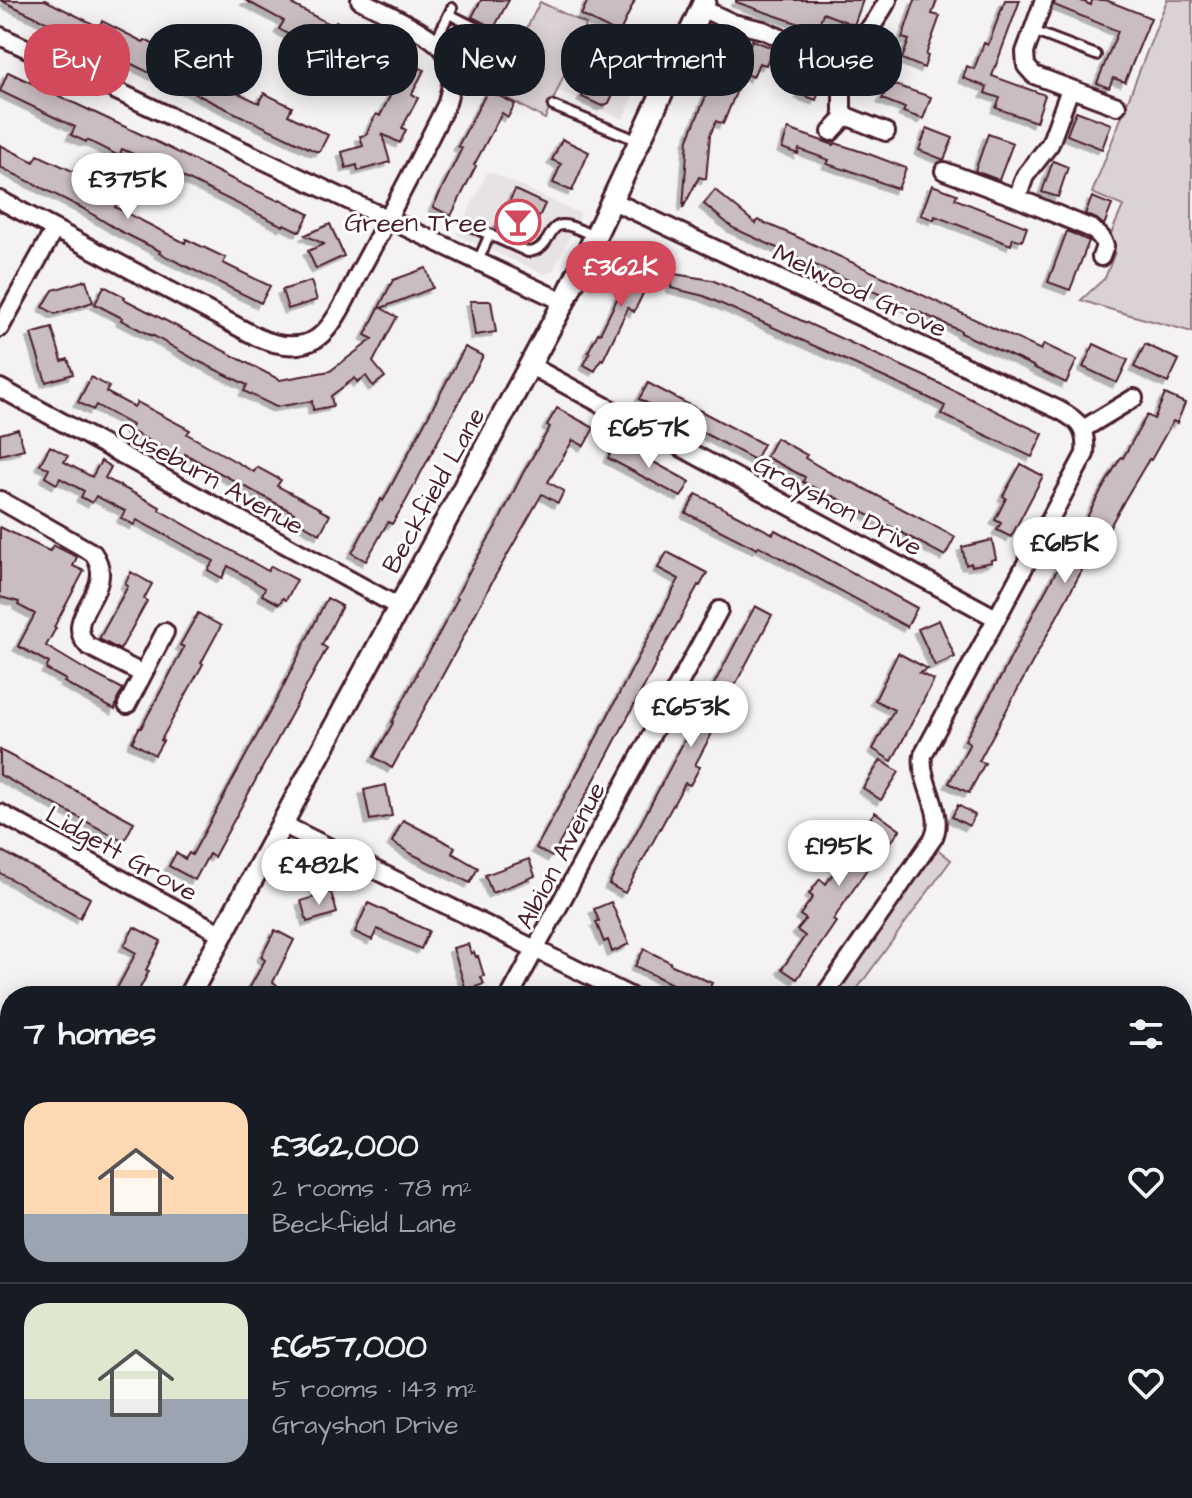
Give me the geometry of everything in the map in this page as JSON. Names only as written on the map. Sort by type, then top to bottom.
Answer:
[{"type":"street","points":[[873,24],[888,0]]},
{"type":"street","points":[[1044,0],[1025,52],[1026,66],[1034,75],[1117,106]]},
{"type":"street","points":[[363,1],[434,41]]},
{"type":"street","points":[[703,4],[733,23],[770,33]]},
{"type":"street","name":"Beckfield Lane","points":[[194,986],[531,366],[596,237],[703,4]]},
{"type":"street","points":[[0,36],[564,302]]},
{"type":"street","points":[[1017,198],[1025,176],[1050,144],[1070,89]]},
{"type":"street","points":[[0,200],[257,337],[273,344],[302,344],[314,340],[332,322],[388,219],[448,96]]},
{"type":"street","points":[[842,96],[842,110],[846,116],[886,132]]},
{"type":"street","points":[[831,132],[846,116]]},
{"type":"street","points":[[944,171],[1092,229],[1105,246],[1101,257]]},
{"type":"street","name":"Melwood Grove","points":[[613,201],[1059,410],[1073,417],[1083,429]]},
{"type":"street","points":[[0,328],[54,230]]},
{"type":"street","name":"Grayshon Drive","points":[[531,366],[996,618]]},
{"type":"street","name":"Ouseburn Avenue","points":[[0,388],[399,607]]},
{"type":"street","points":[[831,986],[934,837],[938,820],[922,773],[923,755],[1085,454],[1083,429],[1134,398]]},
{"type":"street","points":[[0,500],[93,553],[101,575],[80,624],[82,640],[143,674]]},
{"type":"street","name":"Albion Avenue","points":[[516,986],[719,610]]},
{"type":"street","points":[[127,705],[165,632]]},
{"type":"street","name":"Lidgett Grove","points":[[0,813],[222,934]]},
{"type":"street","points":[[282,824],[610,986]]},
{"type":"lane","points":[[444,24],[450,11],[473,24]]},
{"type":"lane","points":[[1032,31],[1096,55]]},
{"type":"lane","points":[[553,106],[640,141]]},
{"type":"lane","points":[[468,225],[528,252],[544,246],[553,228],[560,224],[596,237]]},
{"type":"lane","points":[[478,261],[490,234]]},
{"type":"shaded area","points":[[1167,0],[1192,0],[1192,332],[1081,300],[1105,278],[1115,252],[1110,236],[1123,206],[1092,193]]},
{"type":"shaded area","points":[[540,2],[586,24],[561,24],[561,82],[545,119],[504,96],[545,96],[545,24],[529,24]]},
{"type":"shaded area","points":[[570,96],[633,96],[623,119]]},
{"type":"shaded area","points":[[488,171],[581,214],[553,271],[544,274],[457,235]]},
{"type":"shaded area","points":[[936,848],[951,860],[859,986],[841,986]]},
{"type":"building","points":[[0,0],[45,0],[93,24],[51,24]]},
{"type":"building","points":[[245,0],[295,0],[293,5],[329,24],[282,24],[284,21]]},
{"type":"building","points":[[481,0],[509,0],[496,24],[486,24],[472,17]]},
{"type":"building","points":[[588,0],[635,0],[624,24],[599,24],[581,15]]},
{"type":"building","points":[[863,0],[854,24],[823,13],[819,24],[800,24],[736,2]]},
{"type":"building","points":[[915,0],[937,0],[932,14],[940,16],[924,68],[902,59],[909,40],[902,38]]},
{"type":"building","points":[[1005,0],[1020,0],[992,76],[1045,95],[1036,122],[996,108],[1000,98],[985,93],[987,87],[963,78],[967,66],[974,69],[984,43],[988,45]]},
{"type":"building","points":[[1055,0],[1079,0],[1091,5],[1092,0],[1106,0],[1151,18],[1125,82],[1113,78],[1109,88],[1097,83],[1118,31],[1054,5]]},
{"type":"building","points":[[130,35],[146,40],[146,71],[130,63]]},
{"type":"building","points":[[754,41],[770,47],[766,65],[759,63],[754,75]]},
{"type":"building","points":[[418,67],[424,70],[418,82]]},
{"type":"building","points":[[8,72],[24,80],[24,96],[59,96],[309,214],[300,232],[283,226],[175,173],[172,180],[147,168],[150,161],[122,149],[119,156],[71,135],[75,127],[0,91]]},
{"type":"building","points":[[902,87],[931,97],[923,119],[903,112],[905,108],[882,99],[883,96],[902,96]]},
{"type":"building","points":[[264,93],[292,107],[288,115],[328,135],[320,151],[315,151],[200,96],[244,96],[259,103]]},
{"type":"building","points":[[390,96],[418,98],[402,128],[406,130],[400,143],[382,134],[390,162],[358,171],[357,165],[346,168],[342,152],[363,146],[360,136],[366,135],[376,114],[380,116]]},
{"type":"building","points":[[485,96],[500,96],[515,104],[508,117],[502,113],[451,216],[433,207],[462,148],[458,146]]},
{"type":"building","points":[[612,96],[609,103],[602,106],[582,97]]},
{"type":"building","points":[[706,96],[735,96],[723,124],[716,121],[710,135],[706,179],[699,177],[683,208],[688,139]]},
{"type":"building","points":[[1076,111],[1111,124],[1102,149],[1067,135]]},
{"type":"building","points":[[927,128],[953,138],[944,160],[919,150]]},
{"type":"building","points":[[788,129],[906,168],[898,189],[827,164],[829,160],[799,149],[798,154],[782,148]]},
{"type":"building","points":[[988,134],[1013,143],[999,180],[975,171]]},
{"type":"building","points":[[562,139],[589,152],[572,191],[553,183],[561,164],[552,160]]},
{"type":"building","points":[[0,145],[34,162],[38,155],[90,179],[89,182],[119,200],[115,207],[185,243],[186,239],[226,258],[223,263],[270,286],[261,303],[159,253],[82,208],[0,167]]},
{"type":"building","points":[[1053,161],[1068,167],[1058,197],[1042,192]]},
{"type":"building","points":[[932,185],[957,194],[955,199],[1027,227],[1022,241],[1013,238],[1011,245],[935,216],[934,220],[921,215]]},
{"type":"building","name":"Green Tree","points":[[515,190],[545,204],[527,243],[496,228]]},
{"type":"building","points":[[715,190],[756,224],[758,220],[793,235],[1041,350],[1044,344],[1077,360],[1066,383],[961,331],[733,228],[704,204]]},
{"type":"building","points":[[1092,197],[1112,205],[1104,225],[1085,214]]},
{"type":"building","points":[[330,224],[344,256],[316,269],[308,251],[324,244],[305,235]]},
{"type":"building","points":[[1067,231],[1089,241],[1070,290],[1048,282]]},
{"type":"building","points":[[638,256],[657,265],[634,312],[628,308],[595,371],[584,365],[588,352]]},
{"type":"building","points":[[426,268],[433,288],[381,308],[397,317],[373,362],[385,377],[373,386],[366,376],[357,382],[355,378],[331,396],[333,406],[313,410],[312,401],[276,407],[244,391],[247,385],[95,304],[104,286],[280,380],[330,371],[373,339],[365,335],[393,280]]},
{"type":"building","points":[[674,274],[712,280],[1043,434],[1032,457],[941,414],[945,406],[927,397],[704,296],[671,288]]},
{"type":"building","points":[[86,280],[93,302],[55,314],[43,307],[53,290]]},
{"type":"building","points":[[311,281],[317,300],[288,309],[282,290]]},
{"type":"building","points":[[470,301],[491,301],[496,332],[475,335]]},
{"type":"building","points":[[52,328],[62,361],[68,359],[73,374],[46,382],[31,334]]},
{"type":"building","points":[[1094,344],[1128,360],[1117,383],[1083,367]]},
{"type":"building","points":[[1145,344],[1179,360],[1168,383],[1134,367]]},
{"type":"building","points":[[465,347],[483,356],[406,501],[392,524],[388,522],[366,561],[352,553]]},
{"type":"building","points":[[91,377],[109,387],[106,392],[134,407],[137,402],[190,430],[187,434],[254,472],[257,467],[281,480],[277,486],[330,515],[320,534],[291,518],[294,513],[185,454],[183,459],[129,430],[132,425],[96,405],[93,410],[78,402]]},
{"type":"building","points":[[648,383],[763,444],[755,460],[639,399]]},
{"type":"building","points":[[1165,394],[1185,403],[1177,423],[1173,421],[1090,563],[1087,561],[979,761],[985,763],[969,793],[949,783],[970,743],[965,740],[1064,557],[1147,415],[1154,419]]},
{"type":"building","points":[[557,408],[594,428],[584,446],[573,440],[548,482],[564,491],[558,503],[542,494],[392,768],[374,757],[470,570],[550,427],[547,425]]},
{"type":"building","points":[[18,429],[24,449],[0,455],[0,434]]},
{"type":"building","points":[[776,438],[807,455],[805,458],[827,471],[955,537],[945,556],[803,482],[805,477],[766,457]]},
{"type":"building","points":[[617,442],[690,482],[681,497],[608,458]]},
{"type":"building","points":[[50,446],[68,456],[64,462],[92,477],[101,461],[111,467],[105,478],[268,571],[271,566],[297,580],[286,600],[283,598],[279,604],[262,595],[265,588],[228,566],[222,578],[208,570],[214,561],[137,520],[134,525],[121,518],[125,511],[96,496],[92,503],[81,497],[84,491],[60,478],[57,484],[45,477],[49,469],[40,464]]},
{"type":"building","points":[[1021,464],[1043,476],[1011,537],[997,530],[1001,523],[995,520],[1006,498],[1003,496]]},
{"type":"building","points":[[696,494],[773,534],[775,530],[917,608],[907,627],[759,546],[757,549],[686,513]]},
{"type":"building","points":[[0,527],[47,550],[50,551],[53,545],[77,557],[73,566],[84,571],[46,646],[123,689],[115,710],[64,682],[66,680],[46,669],[49,663],[18,646],[35,614],[18,605],[19,602],[0,597]]},
{"type":"building","points":[[992,540],[996,559],[966,565],[962,547]]},
{"type":"building","points":[[667,552],[707,573],[656,661],[552,857],[536,848],[679,579],[658,568]]},
{"type":"building","points":[[131,572],[152,584],[144,599],[147,601],[120,650],[99,639],[128,586],[125,584]]},
{"type":"building","points":[[327,598],[342,606],[322,645],[327,648],[214,857],[209,854],[195,880],[169,866],[176,853],[185,859],[189,853],[192,855],[281,691]]},
{"type":"building","points":[[755,606],[772,615],[695,765],[700,767],[690,785],[685,783],[625,893],[609,884]]},
{"type":"building","points":[[198,613],[221,626],[155,755],[132,742],[184,647],[180,645]]},
{"type":"building","points":[[939,620],[955,657],[935,666],[918,629]]},
{"type":"building","points":[[898,653],[928,669],[919,673],[934,680],[892,761],[873,749],[894,710],[875,700]]},
{"type":"building","points":[[0,750],[134,822],[124,842],[0,775]]},
{"type":"building","points":[[881,760],[899,772],[881,800],[863,788]]},
{"type":"building","points":[[386,785],[392,816],[370,820],[364,790]]},
{"type":"building","points":[[958,805],[975,815],[969,826],[952,817]]},
{"type":"building","points":[[875,812],[900,830],[869,866],[797,979],[782,969],[805,936],[797,930],[806,919],[800,915],[813,897],[809,894],[820,879],[826,884],[848,851],[833,840],[843,826],[857,837]]},
{"type":"building","points":[[403,820],[455,847],[452,853],[478,868],[470,883],[392,842]]},
{"type":"building","points":[[0,850],[90,898],[80,918],[0,873]]},
{"type":"building","points":[[529,859],[535,876],[492,893],[485,875]]},
{"type":"building","points":[[331,892],[337,913],[307,922],[301,901]]},
{"type":"building","points":[[611,902],[629,944],[612,952],[608,940],[604,942],[594,909]]},
{"type":"building","points":[[368,903],[429,931],[421,949],[377,929],[372,940],[355,932]]},
{"type":"building","points":[[134,927],[161,941],[141,986],[118,986],[136,953],[124,946]]},
{"type":"building","points":[[275,930],[294,940],[273,982],[276,986],[251,986],[265,960],[261,957]]},
{"type":"building","points":[[468,944],[471,954],[474,952],[478,956],[484,984],[465,986],[453,948]]},
{"type":"building","points":[[644,949],[712,983],[711,986],[676,986],[635,966]]},
{"type":"place","name":"Green Tree","points":[[518,222]]}]
